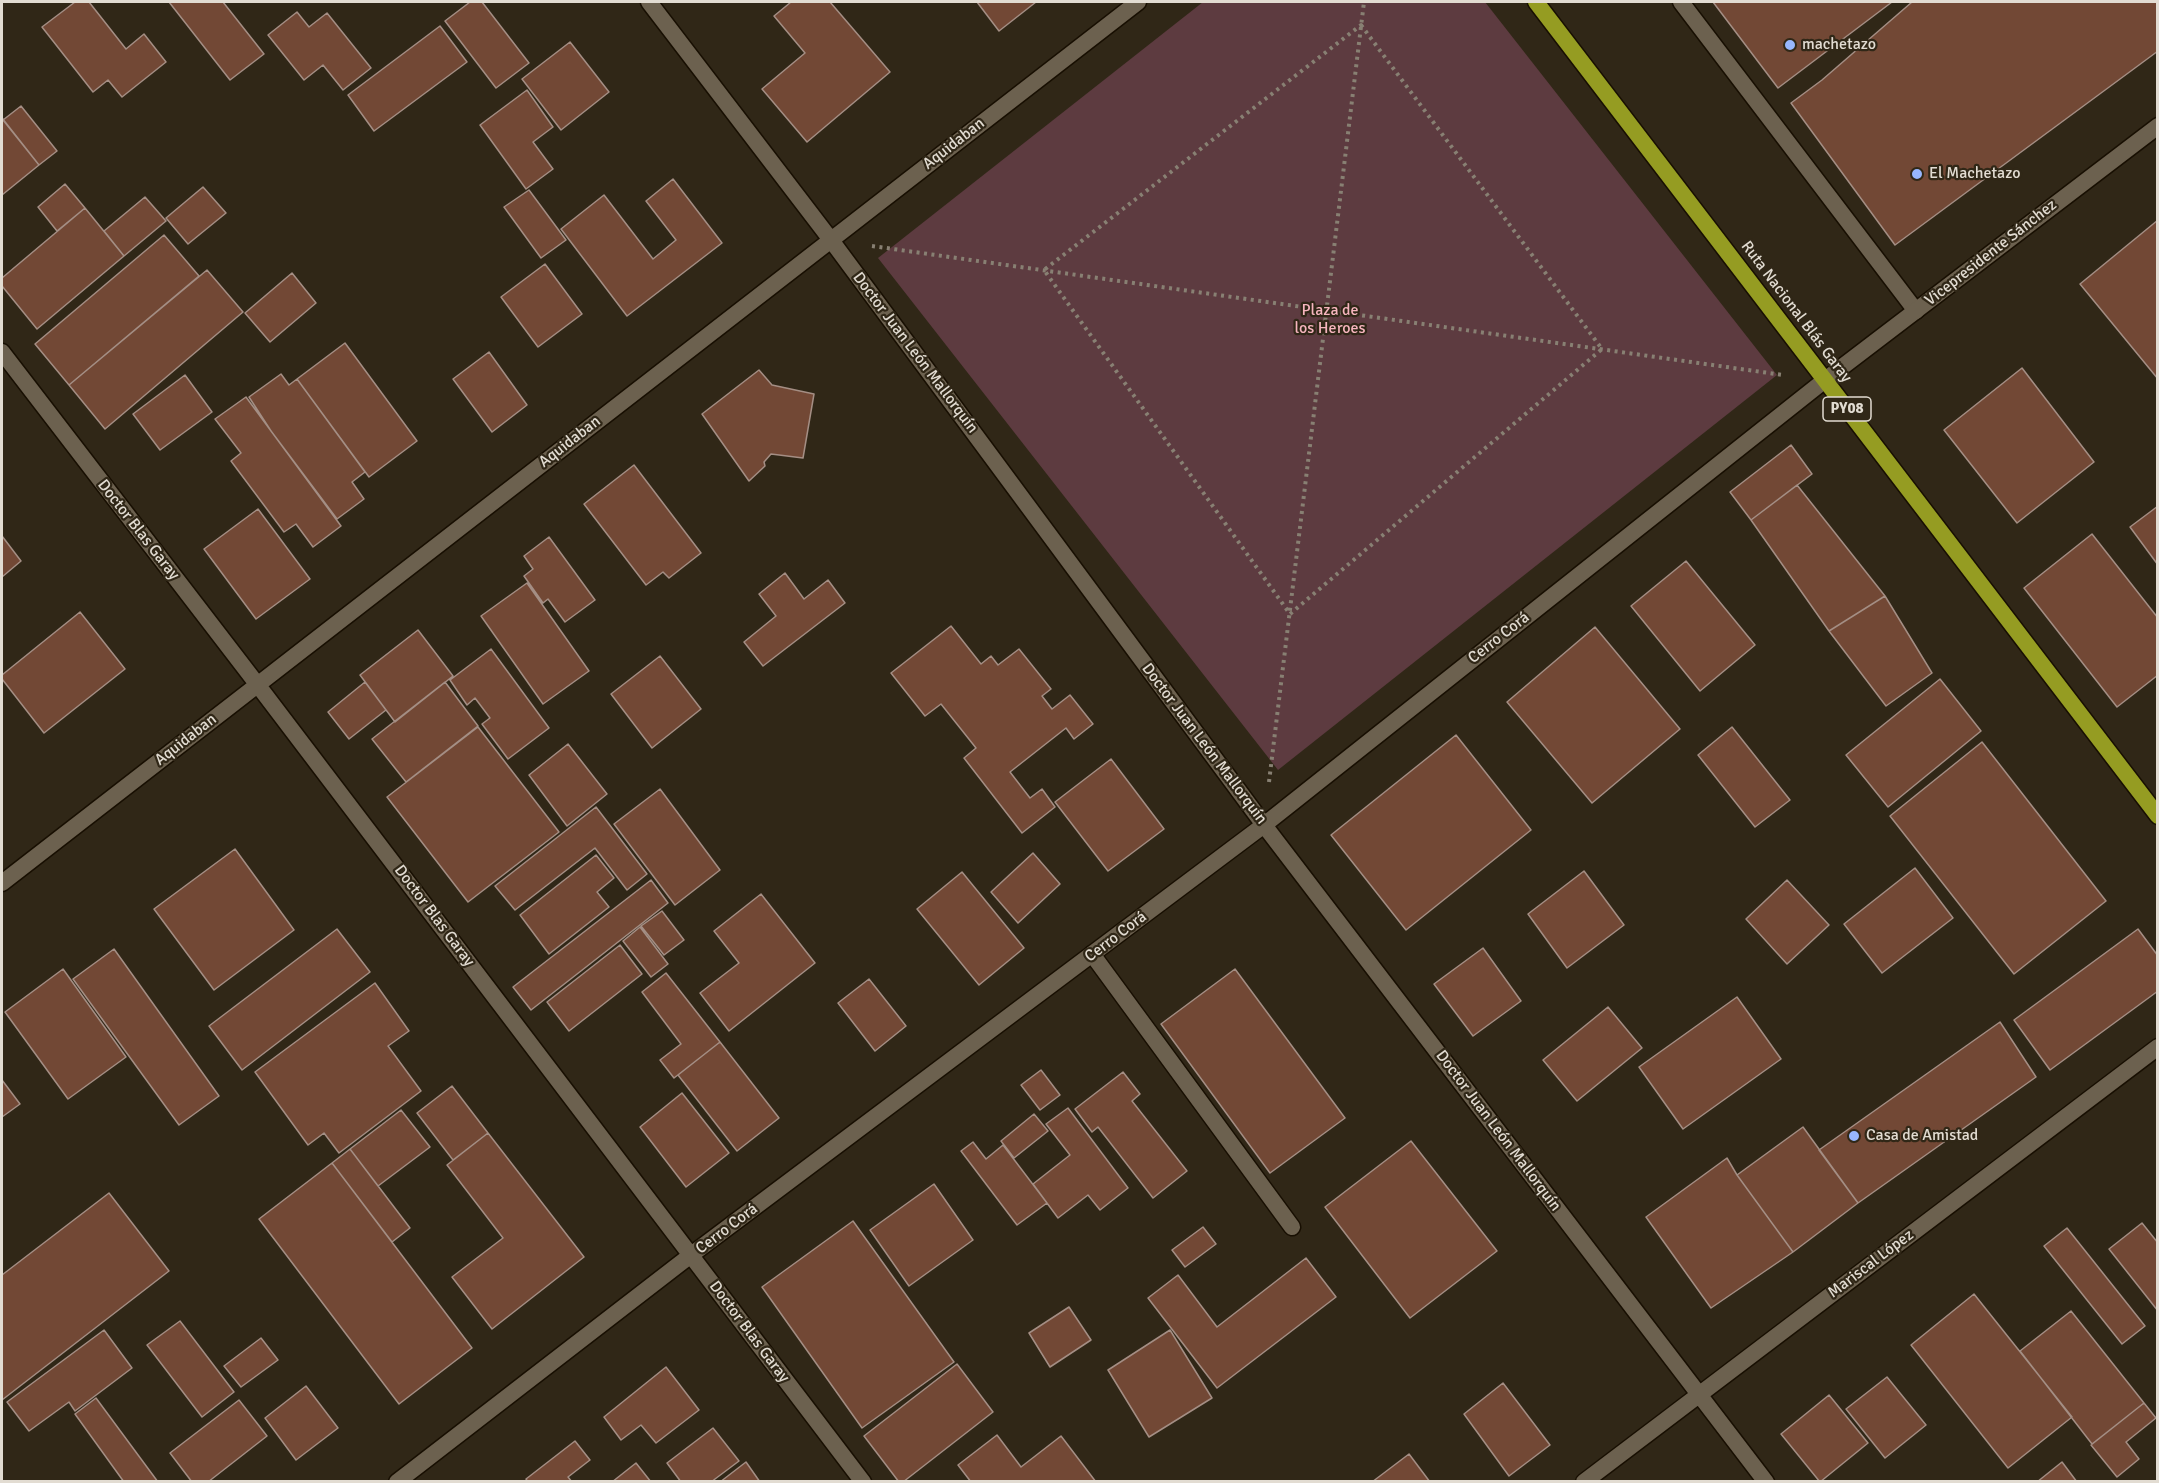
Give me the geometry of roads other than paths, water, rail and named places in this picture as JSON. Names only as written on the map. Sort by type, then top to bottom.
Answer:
[{"type":"highway","name":"Ruta Nacional Blás Garay","points":[[1536,2],[2157,816]]},
{"type":"street","name":"Doctor Juan León Mallorquín","points":[[649,2],[831,240],[1264,825],[1766,1482]]},
{"type":"street","name":"Aquidaban","points":[[2,883],[1138,2]]},
{"type":"street","points":[[1681,2],[1916,311]]},
{"type":"street","name":"Vicepresidente Sánchez","points":[[1825,380],[2157,126]]},
{"type":"street","name":"Doctor Blas Garay","points":[[2,352],[863,1482]]},
{"type":"street","name":"Cerro Corá","points":[[397,1482],[692,1256],[1264,825],[1825,380]]},
{"type":"street","points":[[1092,954],[1292,1227]]},
{"type":"street","name":"Mariscal López","points":[[1584,1482],[2157,1047]]},
{"type":"place","name":"machetazo","points":[[1790,45]]},
{"type":"place","name":"El Machetazo","points":[[1917,174]]},
{"type":"place","name":"Casa de Amistad","points":[[1854,1136]]},
{"type":"park label","name":"Plaza de los Heroes","points":[[1330,320]]}]
